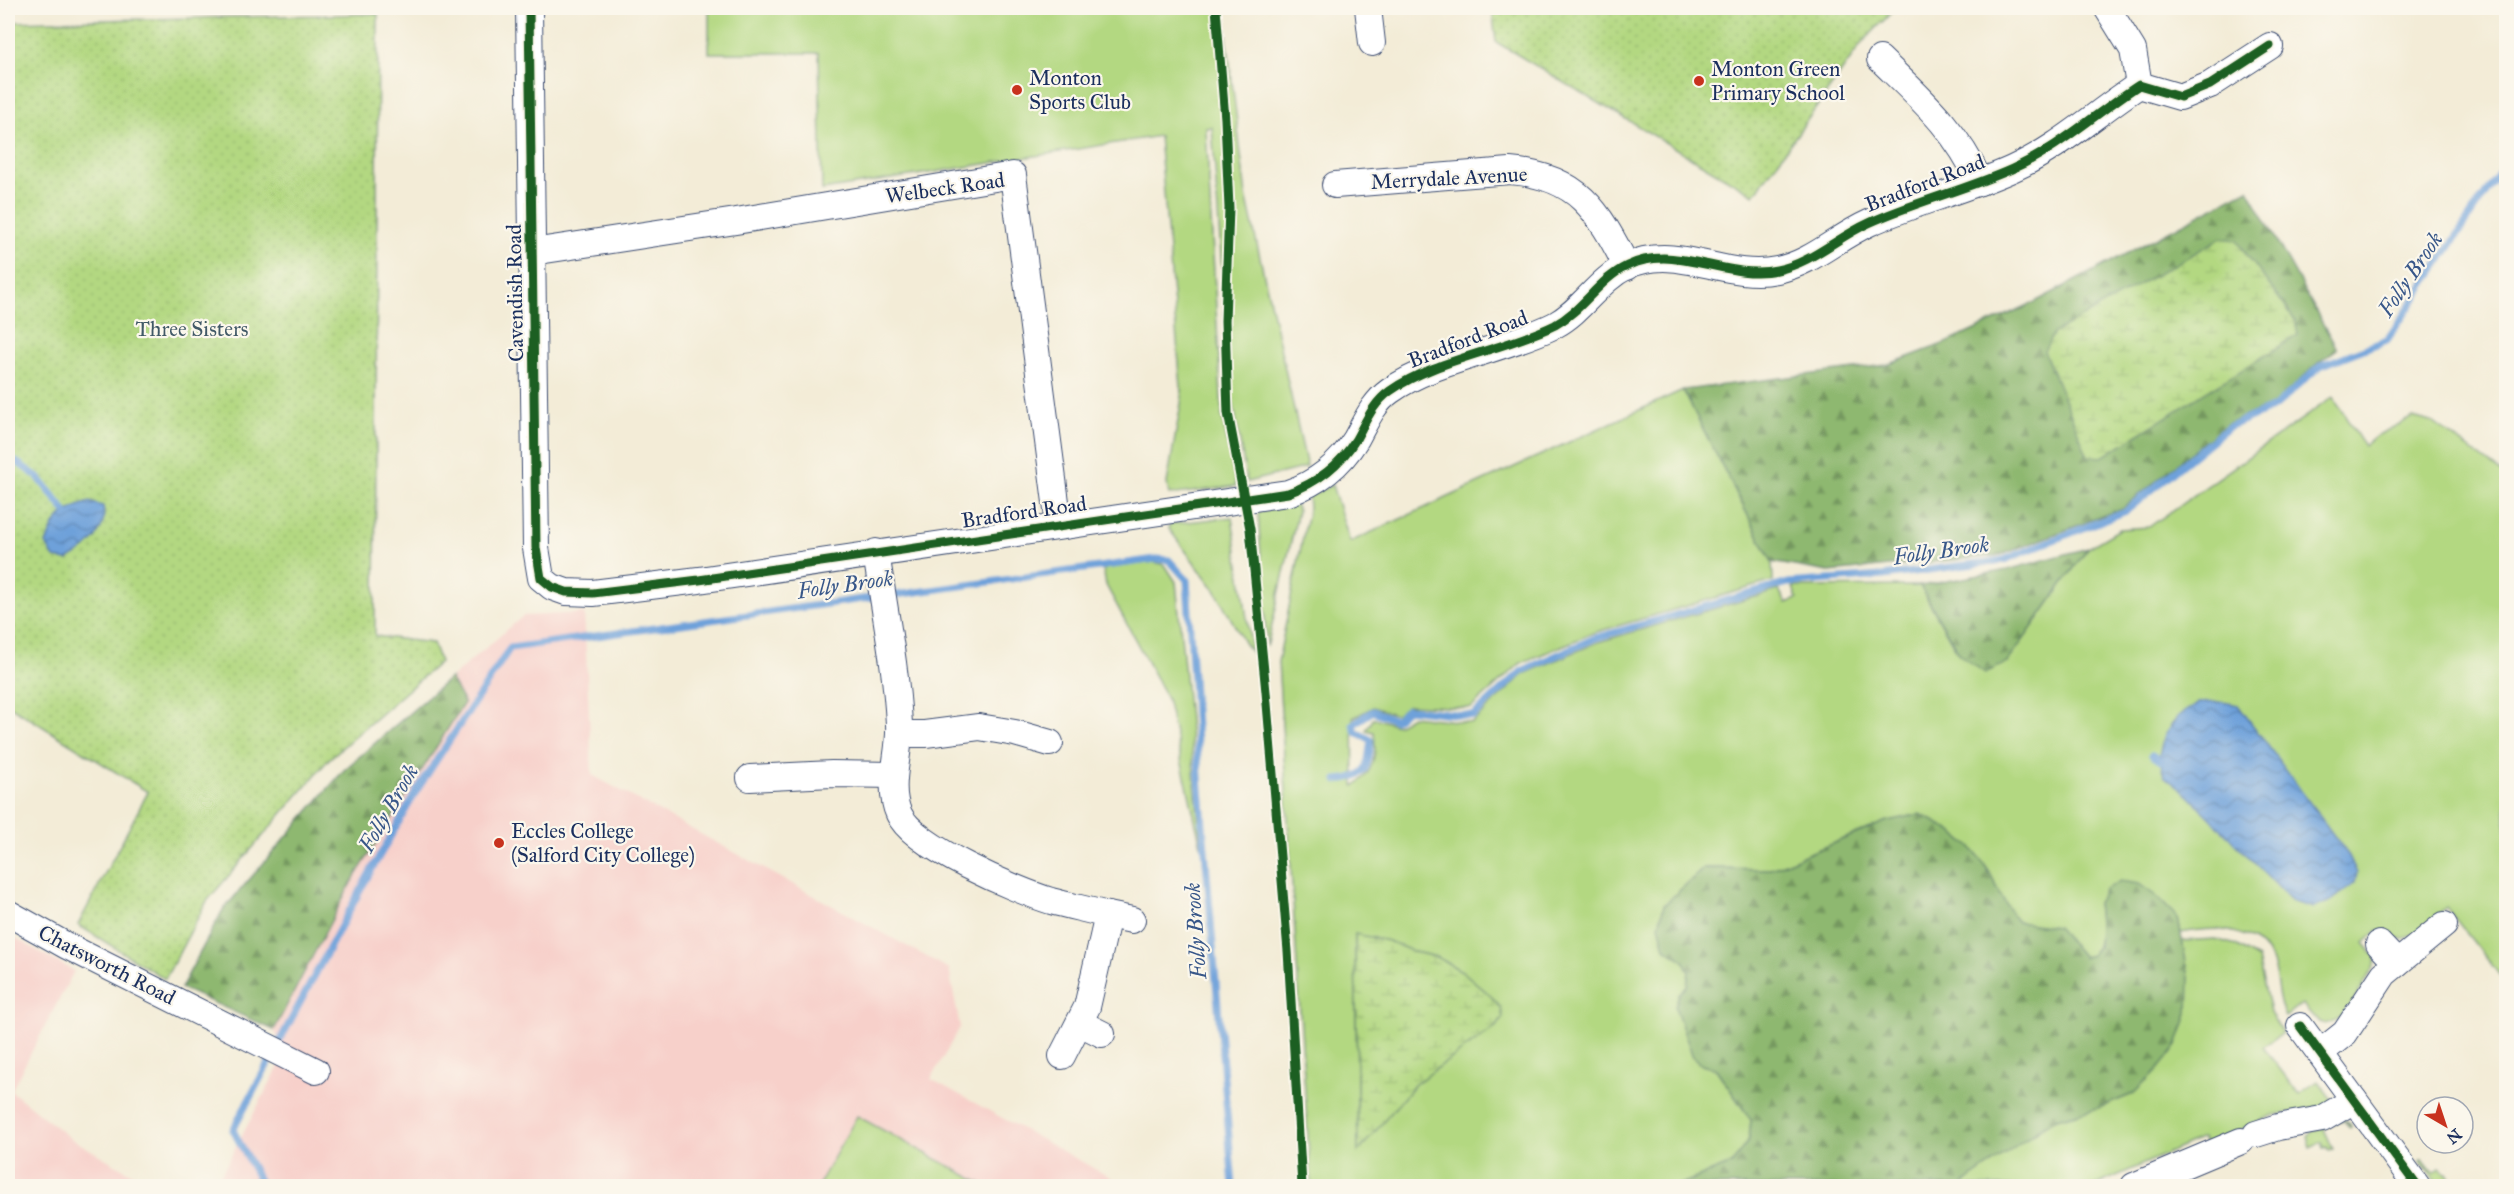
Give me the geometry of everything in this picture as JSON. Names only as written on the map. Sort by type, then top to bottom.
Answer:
[{"type":"street","name":"Cavendish Road","points":[[529,8],[536,548],[541,578]]},
{"type":"street","points":[[1368,8],[1372,43]]},
{"type":"street","points":[[2108,8],[2133,50],[2139,85],[2180,97],[2210,85],[2270,46]]},
{"type":"street","points":[[1880,59],[1950,129],[1969,158],[1980,182]]},
{"type":"street","name":"Bradford Road","points":[[541,578],[552,587],[566,592],[593,593],[699,580],[1059,525],[1271,496],[1300,489],[1336,465],[1356,439],[1373,408],[1396,387],[1436,369],[1555,325],[1576,311],[1608,278],[1627,267],[1651,258],[1672,257],[1742,272],[1776,270],[1817,255],[1867,224],[2013,169],[2050,148],[2139,85]]},
{"type":"street","name":"Merrydale Avenue","points":[[1335,185],[1510,171],[1536,173],[1574,191],[1587,202],[1600,219],[1627,267]]},
{"type":"street","name":"Welbeck Road","points":[[532,252],[714,225],[1013,175],[1059,525]]},
{"type":"street","points":[[876,552],[890,644],[900,734],[893,788],[899,815],[914,833],[929,843],[1012,887],[1051,901],[1120,917],[1092,993],[1091,1029],[1062,1056]]},
{"type":"street","points":[[900,734],[925,734],[979,727],[1015,733],[1050,743]]},
{"type":"street","points":[[750,778],[832,774],[894,775]]},
{"type":"street","name":"Chatsworth Road","points":[[8,913],[67,946],[307,1066]]},
{"type":"street","points":[[2320,1053],[2345,1033],[2384,974],[2444,925]]},
{"type":"street","points":[[2379,944],[2397,963]]},
{"type":"street","points":[[2300,1026],[2417,1186]]},
{"type":"street","points":[[2134,1186],[2164,1181],[2249,1138],[2278,1127],[2322,1119],[2354,1100]]},
{"type":"shaded area","name":"Eccles College (Salford City College)","points":[[584,613],[592,775],[949,969],[960,1027],[931,1079],[1126,1186],[215,1186],[285,1055],[274,1030],[181,988],[223,910],[344,770],[523,616]]},
{"type":"shaded area","points":[[8,934],[74,971],[11,1091],[70,1138],[153,1186],[8,1186]]},
{"type":"green space","name":"Monton Sports Club","points":[[709,8],[1223,8],[1246,195],[1307,467],[1247,482],[1230,384],[1212,127],[1206,128],[1222,416],[1236,486],[1169,495],[1167,483],[1182,398],[1159,136],[822,190],[819,53],[709,53]]},
{"type":"green space","name":"Monton Green Primary School","points":[[1492,8],[1896,8],[1862,43],[1754,195],[1496,42]]},
{"type":"green space","name":"Three Sisters","points":[[378,14],[375,636],[433,643],[440,662],[329,759],[207,901],[165,979],[78,925],[148,792],[8,705],[8,22]]},
{"type":"green space","points":[[2248,189],[2337,349],[2318,363],[2274,404],[2227,424],[2123,508],[2001,555],[1829,572],[1772,562],[1683,390],[1887,365],[1951,341],[2035,302]]},
{"type":"green space","points":[[2221,238],[2236,240],[2295,320],[2298,335],[2102,457],[2088,456],[2044,351],[2054,333]]},
{"type":"green space","points":[[1683,390],[1772,562],[1773,581],[1593,633],[1521,663],[1471,708],[1408,705],[1396,715],[1373,707],[1353,718],[1354,786],[1366,775],[1373,762],[1374,732],[1366,730],[1374,718],[1397,725],[1412,716],[1472,723],[1524,674],[1598,642],[1779,590],[1786,603],[1797,599],[1793,587],[1920,586],[1959,655],[2007,663],[2088,548],[2120,529],[2149,527],[2333,397],[2364,446],[2378,435],[2413,417],[2434,423],[2506,476],[2506,983],[2446,907],[2423,928],[2406,938],[2397,939],[2378,930],[2364,943],[2375,956],[2375,963],[2352,1002],[2336,1019],[2328,1023],[2319,1023],[2302,1004],[2285,1017],[2274,968],[2268,953],[2262,946],[2245,936],[2219,930],[2181,933],[2178,918],[2097,903],[2098,943],[2092,955],[2083,957],[2067,938],[2035,925],[2018,922],[2007,909],[1989,873],[1887,821],[1771,869],[1704,868],[1664,905],[1665,948],[1684,961],[1689,972],[1687,986],[1679,994],[1675,1007],[1693,1056],[1702,1065],[1716,1069],[1751,1120],[1749,1139],[1732,1164],[1676,1186],[1311,1186],[1278,662],[1309,507],[1308,497],[1332,485],[1350,542]],"holes":[[[1355,935],[1388,941],[1414,952],[1437,957],[1462,971],[1490,995],[1501,1008],[1498,1025],[1415,1084],[1358,1151]]]},
{"type":"green space","points":[[1295,504],[1298,511],[1267,647],[1258,512]]},
{"type":"green space","points":[[1232,517],[1252,652],[1245,644],[1215,590],[1169,529],[1169,524]]},
{"type":"green space","points":[[2088,548],[2007,663],[1985,673],[1960,655],[1920,586],[2007,570]]},
{"type":"green space","points":[[1154,562],[1165,565],[1176,582],[1201,846],[1167,699],[1106,585],[1103,569]]},
{"type":"green space","points":[[450,678],[464,703],[351,883],[274,1030],[181,988],[223,910],[344,770]]},
{"type":"green space","points":[[1920,814],[1951,831],[1976,853],[2018,922],[2057,927],[2083,957],[2092,955],[2098,947],[2097,903],[2105,889],[2120,881],[2139,884],[2156,896],[2178,918],[2189,978],[2188,1014],[2177,1046],[2156,1072],[2133,1094],[2101,1107],[2053,1120],[1960,1186],[1676,1186],[1732,1164],[1749,1139],[1751,1120],[1716,1069],[1702,1065],[1693,1057],[1675,1007],[1679,994],[1687,986],[1689,972],[1684,961],[1665,948],[1659,925],[1664,905],[1704,868],[1771,869],[1887,821]]},
{"type":"green space","points":[[1355,934],[1388,941],[1414,952],[1436,957],[1462,971],[1490,995],[1501,1008],[1503,1017],[1498,1025],[1415,1084],[1358,1152]]},
{"type":"green space","points":[[2215,939],[2236,945],[2258,959],[2270,1012],[2282,1033],[2263,1047],[2299,1094],[2318,1081],[2333,1101],[2317,1108],[2274,1115],[2205,1145],[2202,1138],[2094,1186],[1960,1186],[2053,1120],[2101,1107],[2133,1094],[2189,978],[2182,941]]},
{"type":"green space","points":[[857,1116],[986,1186],[818,1186]]},
{"type":"green space","points":[[2345,1119],[2351,1127],[2349,1128],[2344,1120],[2324,1129],[2333,1149],[2324,1148],[2322,1142],[2311,1147],[2308,1136],[2311,1132]]},
{"type":"green space","points":[[2422,1159],[2433,1173],[2440,1168],[2445,1174],[2447,1173],[2454,1186],[2439,1186],[2420,1161]]},
{"type":"water","points":[[89,502],[103,506],[102,524],[95,539],[82,551],[67,560],[54,558],[46,544],[53,527],[66,512]]},
{"type":"water","points":[[2223,702],[2238,705],[2349,856],[2357,873],[2355,883],[2331,901],[2314,908],[2293,902],[2189,796],[2164,776],[2159,755],[2165,734],[2178,716],[2198,703]]},
{"type":"waterway","name":"Folly Brook","points":[[1337,780],[1355,777],[1367,765],[1371,740],[1356,732],[1353,724],[1373,711],[1395,720],[1407,709],[1473,716],[1522,671],[1595,638],[1788,583],[1883,576],[2004,560],[2126,511],[2228,427],[2274,407],[2320,366],[2387,340],[2506,163]]},
{"type":"waterway","points":[[8,456],[38,477],[65,511]]},
{"type":"waterway","name":"Folly Brook","points":[[888,596],[1156,559],[1169,560],[1187,580],[1199,777],[1233,1186]]},
{"type":"waterway","name":"Folly Brook","points":[[277,1046],[417,790],[510,648],[877,597]]},
{"type":"waterway","points":[[2152,755],[2161,761]]},
{"type":"waterway","name":"Folly Brook","points":[[262,1186],[233,1130],[272,1056]]},
{"type":"cycle path","points":[[529,8],[536,548],[541,578],[552,587],[566,592],[593,593],[699,580],[1288,493],[1309,484],[1335,465],[1350,448],[1374,407],[1390,391],[1427,371],[1514,342],[1555,325],[1565,319],[1607,279],[1627,266],[1646,260],[1664,258],[1739,271],[1758,272],[1790,267],[1869,223],[2029,161],[2062,141],[2139,85],[2180,97],[2210,85],[2270,46]]},
{"type":"cycle path","points":[[1216,8],[1229,208],[1225,321],[1228,413],[1250,529],[1266,692],[1288,951],[1302,1186]]},
{"type":"cycle path","points":[[2300,1026],[2417,1186]]},
{"type":"place","name":"Monton Green Primary School","points":[[1699,81]]},
{"type":"place","name":"Monton Sports Club","points":[[1017,90]]},
{"type":"place","name":"Eccles College (Salford City College)","points":[[499,843]]}]
